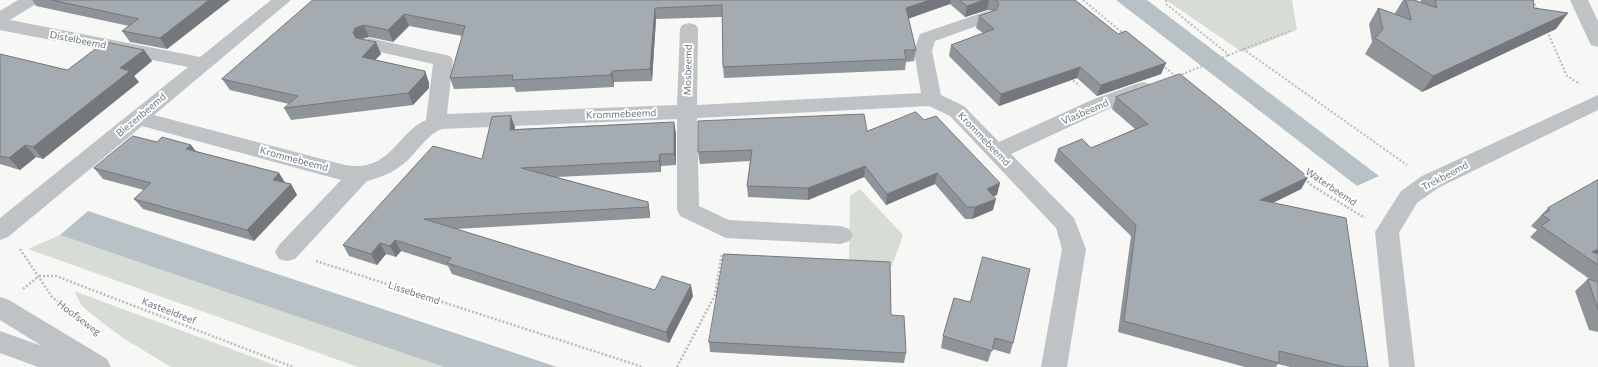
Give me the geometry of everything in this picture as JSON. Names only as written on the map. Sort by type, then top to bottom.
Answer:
[{"type":"street","points":[[0,19],[30,0]]},
{"type":"street","name":"Biezenbeemd","points":[[0,232],[282,0]]},
{"type":"street","points":[[1579,0],[1598,41]]},
{"type":"street","points":[[932,100],[923,51],[927,38],[987,16]]},
{"type":"street","name":"Distelbeemd","points":[[0,24],[203,64]]},
{"type":"street","name":"Mosbeemd","points":[[687,112],[689,29]]},
{"type":"street","points":[[369,44],[443,60],[436,124]]},
{"type":"street","name":"Vlasbeemd","points":[[996,152],[1101,104],[1170,79]]},
{"type":"street","name":"Trekbeemd","points":[[1387,232],[1409,196],[1430,182],[1592,95]]},
{"type":"street","name":"Krommebeemd","points":[[138,118],[345,173],[360,174],[379,170],[395,161],[420,134],[436,124],[450,121],[471,119],[687,112],[932,100],[957,111],[1066,224],[1074,249],[1054,367]]},
{"type":"street","points":[[687,112],[688,210],[726,229],[840,235]]},
{"type":"street","points":[[287,252],[360,174]]},
{"type":"street","points":[[1387,232],[1402,367]]},
{"type":"street","points":[[0,307],[98,367]]},
{"type":"street","points":[[0,342],[35,355],[76,367]]},
{"type":"path","points":[[1083,0],[1130,38]]},
{"type":"path","points":[[1166,0],[1166,4],[1230,55]]},
{"type":"path","points":[[1533,0],[1539,14]]},
{"type":"path","points":[[1545,28],[1567,76],[1592,95]]},
{"type":"path","points":[[1170,79],[1292,30]]},
{"type":"path","points":[[1243,49],[1430,182]]},
{"type":"path","points":[[1159,62],[1170,79],[1182,81]]},
{"type":"path","points":[[1066,74],[1101,104]]},
{"type":"path","name":"Waterbeemd","points":[[1302,178],[1387,232]]},
{"type":"path","points":[[678,367],[715,295],[726,229]]},
{"type":"path","name":"Hoofseweg","points":[[18,246],[52,297],[90,327]]},
{"type":"path","name":"Lissebeemd","points":[[287,252],[644,367]]},
{"type":"path","name":"Kasteeldreef","points":[[39,276],[56,276],[293,367]]},
{"type":"shaded area","points":[[1116,0],[1147,0],[1379,176],[1357,186]]},
{"type":"shaded area","points":[[1166,0],[1292,0],[1297,30],[1242,52]]},
{"type":"shaded area","points":[[860,189],[903,235],[892,266],[849,263],[850,196]]},
{"type":"shaded area","points":[[88,211],[557,367],[444,367],[60,235]]},
{"type":"shaded area","points":[[60,235],[444,367],[358,367],[28,249]]},
{"type":"shaded area","points":[[74,291],[280,367],[171,367],[123,338],[99,320],[82,306]]},
{"type":"building","points":[[52,0],[209,0],[160,38],[122,31],[138,19]]},
{"type":"building","points":[[313,0],[930,0],[906,8],[916,50],[904,50],[906,59],[723,67],[722,5],[655,8],[650,69],[612,71],[611,75],[512,80],[513,75],[450,78],[465,26],[404,14],[388,30],[364,25],[355,28],[353,33],[356,38],[376,42],[362,57],[425,71],[424,76],[408,93],[284,108],[298,96],[222,79]]},
{"type":"building","points":[[960,0],[984,0],[967,6]]},
{"type":"building","points":[[996,0],[1075,0],[1118,34],[1126,31],[1166,63],[1101,85],[1080,67],[1001,94],[951,45],[994,29],[979,16],[996,10],[999,4]]},
{"type":"building","points":[[1406,0],[1414,0],[1437,8],[1435,0],[1533,0],[1534,8],[1568,13],[1433,76],[1375,38],[1383,29],[1378,8],[1411,20]]},
{"type":"building","points":[[105,42],[144,50],[120,68],[130,71],[33,147],[25,145],[9,158],[0,156],[0,54],[67,70]]},
{"type":"building","points":[[1180,74],[1308,177],[1260,200],[1346,218],[1368,367],[1345,367],[1279,351],[1279,363],[1124,321],[1136,225],[1058,149],[1082,139],[1091,148],[1148,124],[1116,97]]},
{"type":"building","points":[[916,112],[924,120],[936,116],[1000,183],[987,189],[996,199],[975,207],[967,207],[937,173],[887,194],[865,166],[808,188],[747,186],[752,150],[698,152],[698,121],[864,114],[867,131]]},
{"type":"building","points":[[511,116],[510,130],[674,122],[674,154],[660,154],[659,161],[521,168],[648,202],[648,207],[424,219],[655,290],[662,276],[691,285],[666,332],[447,263],[451,258],[395,240],[390,246],[380,243],[371,254],[343,245],[433,146],[482,159],[492,117]]},
{"type":"building","points":[[133,136],[157,142],[162,137],[191,145],[186,149],[279,173],[273,180],[291,184],[247,230],[134,199],[151,183],[94,168]]},
{"type":"building","points":[[1598,180],[1598,249],[1592,252],[1598,254],[1598,265],[1541,226],[1550,220],[1542,215],[1550,210],[1548,208]]},
{"type":"building","points":[[724,254],[890,262],[891,315],[904,316],[906,353],[709,342]]},
{"type":"building","points":[[983,257],[1030,269],[1013,343],[995,338],[992,351],[943,336],[954,298],[970,302]]},
{"type":"building","points":[[1588,279],[1598,282],[1598,309]]}]
